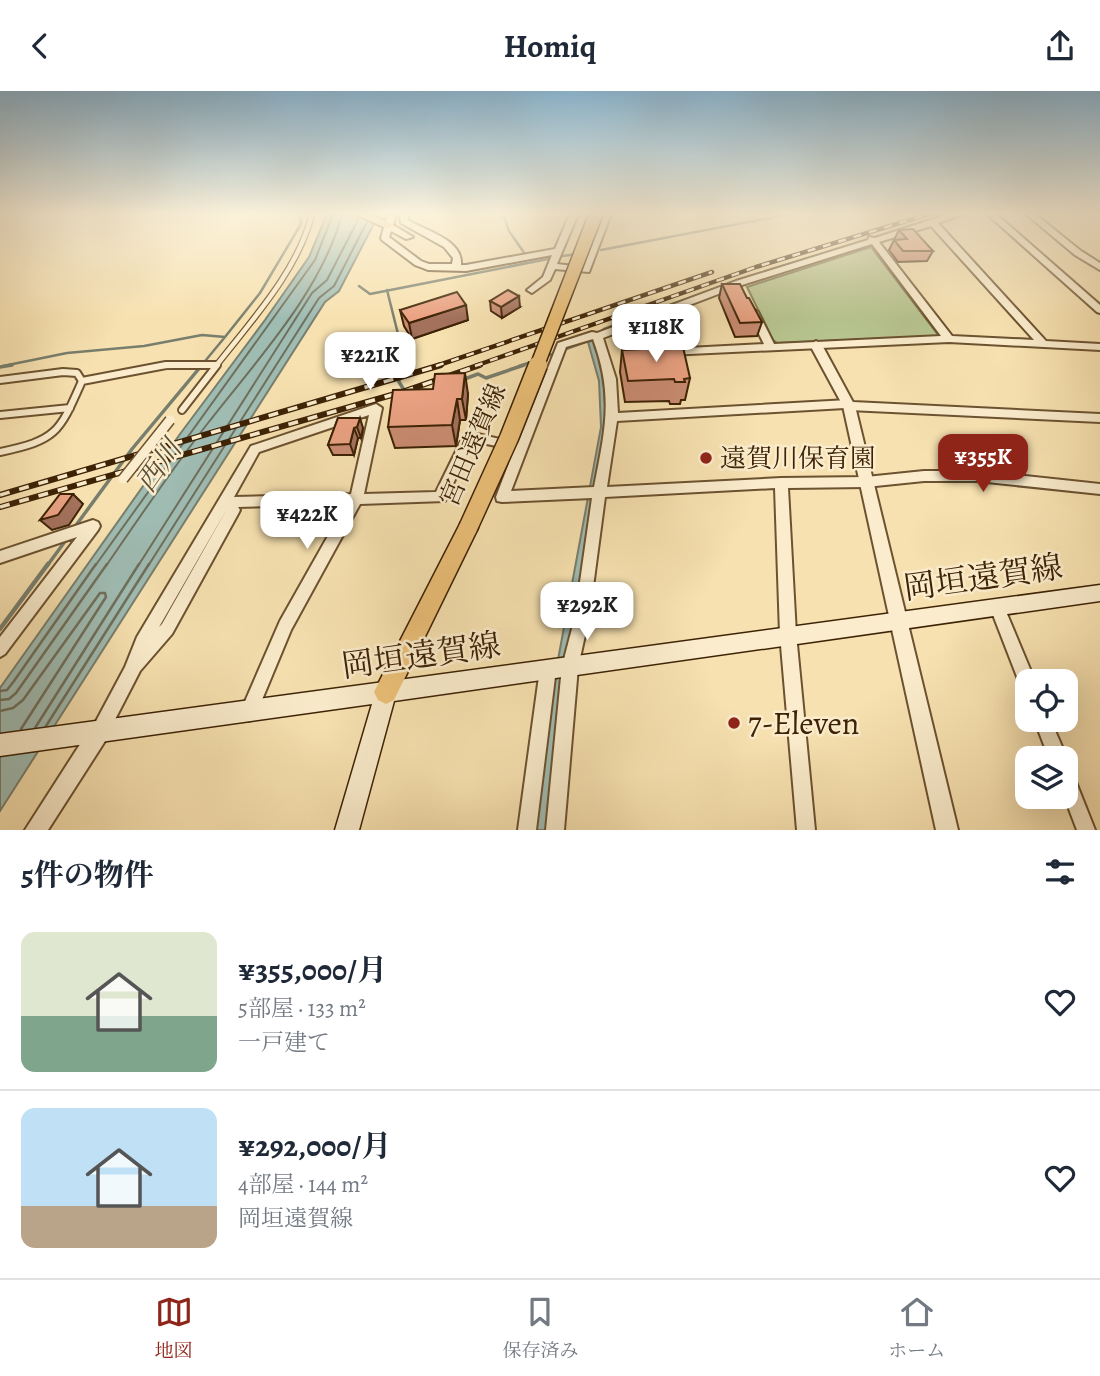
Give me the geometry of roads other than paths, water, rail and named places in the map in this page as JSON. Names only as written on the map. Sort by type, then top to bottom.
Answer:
[{"type":"main road","name":"宮田遠賀線","points":[[387,692],[509,438],[588,248]]},
{"type":"main road","name":"岡垣遠賀線","points":[[0,745],[247,713],[788,634],[1100,593]]},
{"type":"main road","points":[[347,830],[387,692]]},
{"type":"street","points":[[399,248],[428,267],[466,268],[559,251]]},
{"type":"street","points":[[451,248],[458,260],[456,267]]},
{"type":"street","points":[[553,266],[586,270],[592,248]]},
{"type":"street","points":[[846,248],[739,283],[597,337],[592,335],[562,345],[502,497],[782,483],[866,482],[924,475],[977,476],[1100,489]]},
{"type":"street","points":[[879,248],[949,339]]},
{"type":"street","points":[[956,248],[1042,343]]},
{"type":"street","points":[[1030,248],[1100,310]]},
{"type":"street","points":[[1072,248],[1100,267]]},
{"type":"street","points":[[533,290],[547,278],[559,251]]},
{"type":"street","points":[[739,283],[744,294]]},
{"type":"street","points":[[750,304],[771,347]]},
{"type":"street","points":[[527,830],[558,667],[582,619],[599,494],[613,417],[613,391],[605,354],[597,337]]},
{"type":"street","points":[[660,352],[949,339],[1100,347]]},
{"type":"street","points":[[816,345],[848,405],[947,830]]},
{"type":"street","points":[[605,354],[618,354]]},
{"type":"street","points":[[613,417],[848,405],[1100,418]]},
{"type":"street","points":[[36,830],[90,733],[132,671],[167,629],[255,449],[376,408],[356,499],[285,627],[247,713]]},
{"type":"street","points":[[123,479],[170,420]]},
{"type":"street","points":[[229,506],[440,497],[469,436],[521,447]]},
{"type":"street","points":[[782,483],[788,634],[806,830]]},
{"type":"street","points":[[0,557],[93,526],[0,649]]},
{"type":"street","points":[[998,607],[1022,669]]},
{"type":"street","points":[[555,830],[569,685],[558,667]]},
{"type":"street","points":[[1078,809],[1086,830]]},
{"type":"lane","points":[[181,410],[284,273],[298,248]]},
{"type":"lane","points":[[82,381],[166,365],[214,365]]},
{"type":"lane","points":[[0,380],[63,372],[78,373],[82,381]]},
{"type":"lane","points":[[0,452],[43,442],[56,431],[82,381]]},
{"type":"lane","points":[[0,415],[70,408]]},
{"type":"water","name":"西川","points":[[313,248],[361,248],[339,291],[325,302],[0,811],[0,688]]},
{"type":"water","points":[[595,340],[603,366],[608,411],[546,830],[535,830],[550,703],[601,427],[599,381],[588,342]]},
{"type":"waterway","points":[[225,337],[260,293],[286,248]]},
{"type":"waterway","points":[[521,248],[527,257]]},
{"type":"waterway","points":[[601,250],[609,248]]},
{"type":"waterway","points":[[753,282],[859,248]]},
{"type":"waterway","points":[[1035,248],[1068,277]]},
{"type":"waterway","points":[[562,256],[578,254]]},
{"type":"waterway","points":[[387,291],[548,259]]},
{"type":"waterway","points":[[544,357],[591,340],[604,329],[725,285]]},
{"type":"waterway","points":[[359,286],[370,294],[387,291]]},
{"type":"waterway","points":[[387,291],[398,334],[399,366]]},
{"type":"waterway","points":[[3,366],[67,353],[144,346],[202,335],[225,337]]},
{"type":"waterway","points":[[201,366],[225,337]]},
{"type":"waterway","points":[[519,366],[534,361]]},
{"type":"waterway","points":[[0,367],[12,365]]},
{"type":"waterway","name":"西川","points":[[74,528],[132,449],[202,365]]},
{"type":"waterway","points":[[462,380],[478,374],[486,378],[524,365]]},
{"type":"waterway","points":[[399,366],[399,382],[406,393]]},
{"type":"waterway","points":[[47,566],[66,540]]},
{"type":"waterway","points":[[0,629],[48,564]]},
{"type":"railway","points":[[475,366],[756,267],[816,248]]},
{"type":"railway","points":[[436,366],[712,272]]},
{"type":"railway","points":[[0,495],[441,365]]},
{"type":"railway","points":[[0,507],[402,392],[480,365]]},
{"type":"place","name":"遠賀川保育園","points":[[706,458]]},
{"type":"place","name":"7-Eleven","points":[[734,723]]}]
